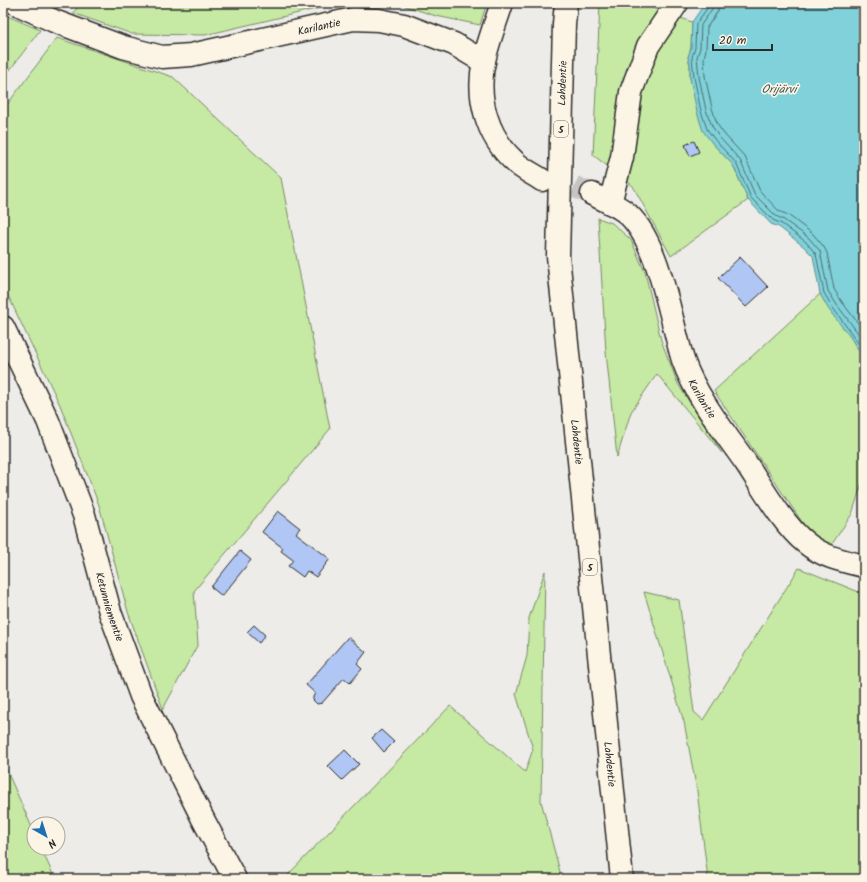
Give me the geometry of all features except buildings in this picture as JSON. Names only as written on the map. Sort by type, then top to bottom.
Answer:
[{"type":"main road","name":"Karilantie","points":[[15,3],[123,47],[162,56],[191,55],[353,19],[379,20],[404,25],[454,44],[484,62]]},
{"type":"main road","points":[[502,3],[484,62],[482,91],[485,118],[497,142],[515,162],[542,180]]},
{"type":"main road","name":"Lahdentie","points":[[566,3],[564,24],[558,256],[622,879]]},
{"type":"main road","name":"Karilantie","points":[[677,3],[648,46],[632,92],[622,157],[601,199],[624,211],[641,230],[650,248],[661,278],[684,361],[696,390],[775,506],[806,543],[833,559],[864,566]]},
{"type":"main road","name":"Ketunniementie","points":[[3,327],[48,421],[84,515],[110,612],[141,696],[235,879]]},
{"type":"green space","points":[[39,3],[61,3],[55,10]]},
{"type":"green space","points":[[81,3],[341,3],[205,35],[132,34],[73,13]]},
{"type":"green space","points":[[396,3],[487,3],[480,25],[436,16]]},
{"type":"green space","points":[[600,3],[644,3],[644,5],[692,22],[691,48],[688,57],[690,65],[690,78],[712,143],[733,165],[748,200],[671,256],[633,186],[593,155]]},
{"type":"green space","points":[[3,14],[40,30],[3,79]]},
{"type":"green space","points":[[57,38],[173,77],[281,178],[330,429],[194,591],[198,644],[163,709],[128,612],[99,505],[60,405],[3,285],[3,110]]},
{"type":"green space","points":[[598,218],[612,223],[631,240],[645,272],[661,340],[678,384],[722,453],[657,374],[631,412],[617,457],[606,352]]},
{"type":"green space","points":[[820,294],[858,350],[864,356],[864,477],[852,514],[830,547],[808,531],[714,391]]},
{"type":"green space","points":[[799,568],[864,593],[864,879],[708,879],[697,791],[684,722],[644,592],[679,600],[694,712],[703,720]]},
{"type":"green space","points":[[545,571],[541,801],[562,879],[284,879],[450,706],[525,772],[533,749],[516,694],[527,656],[529,618]]},
{"type":"green space","points":[[3,762],[27,816],[26,856],[45,856],[55,879],[3,879]]},
{"type":"water","name":"Orijärvi","points":[[705,3],[864,3],[864,356],[829,310],[820,294],[813,256],[779,227],[771,224],[748,200],[733,165],[703,131],[697,112],[690,78],[690,65],[688,57],[691,48],[692,22]]},
{"type":"tunnel","points":[[542,180],[573,186],[592,194]]}]
